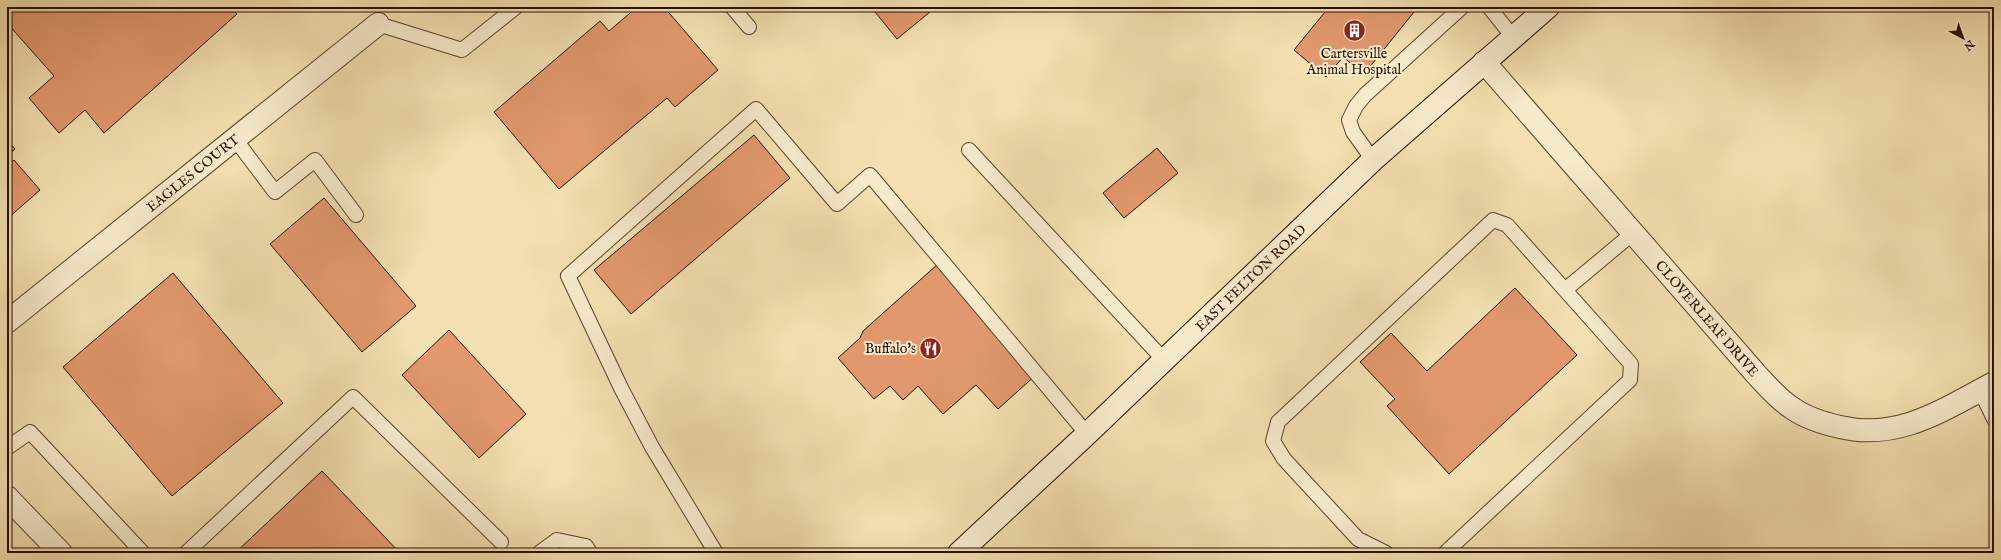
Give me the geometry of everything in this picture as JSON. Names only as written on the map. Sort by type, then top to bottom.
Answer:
[{"type":"street","name":"EAST FELTON ROAD","points":[[959,553],[1087,434],[1373,160],[1548,7]]},
{"type":"street","name":"EAGLES COURT","points":[[7,322],[378,24]]},
{"type":"street","name":"CLOVERLEAF DRIVE","points":[[1484,62],[1632,234],[1756,374],[1779,398],[1803,415],[1817,421],[1848,429],[1881,431],[1898,428],[1918,421],[1987,386]]},
{"type":"street","points":[[7,497],[61,553]]},
{"type":"lane","points":[[378,24],[462,50],[516,7]]},
{"type":"lane","points":[[732,7],[749,27]]},
{"type":"lane","points":[[1373,160],[1353,132],[1350,120],[1356,106],[1365,95],[1462,7]]},
{"type":"lane","points":[[1489,7],[1513,37]]},
{"type":"lane","points":[[716,553],[652,447],[621,388],[568,276],[756,109],[837,204],[870,175],[1087,434]]},
{"type":"lane","points":[[235,139],[275,192],[315,160],[356,215]]},
{"type":"lane","points":[[969,150],[1164,360]]},
{"type":"lane","points":[[1386,553],[1358,539],[1284,459],[1273,441],[1278,422],[1493,220],[1507,225],[1566,289],[1631,364],[1630,380],[1445,553]]},
{"type":"lane","points":[[1566,289],[1632,234]]},
{"type":"lane","points":[[1987,386],[1994,419]]},
{"type":"lane","points":[[186,553],[353,397],[501,542]]},
{"type":"lane","points":[[7,448],[30,432],[143,553]]},
{"type":"lane","points":[[539,553],[557,540],[586,546],[590,553]]},
{"type":"building","points":[[7,7],[231,7],[237,14],[104,133],[85,110],[59,133],[29,98],[54,76],[7,23]]},
{"type":"building","points":[[637,7],[664,7],[718,70],[675,107],[667,98],[559,189],[494,112],[600,21],[609,31]]},
{"type":"building","points":[[871,7],[936,7],[897,39]]},
{"type":"building","name":"Cartersville Animal Hospital","points":[[1329,7],[1408,7],[1414,12],[1364,74],[1343,57],[1326,77],[1294,50]]},
{"type":"building","points":[[754,135],[790,178],[631,314],[594,270]]},
{"type":"building","points":[[7,140],[15,149],[7,156]]},
{"type":"building","points":[[1157,148],[1178,173],[1124,218],[1103,193]]},
{"type":"building","points":[[14,160],[40,190],[7,219],[7,166]]},
{"type":"building","points":[[324,198],[416,306],[362,352],[270,244]]},
{"type":"building","name":"Buffalo's","points":[[938,264],[1037,374],[998,409],[976,385],[943,414],[918,386],[903,400],[890,386],[874,399],[838,358],[860,338],[863,331]]},
{"type":"building","points":[[173,273],[283,403],[172,496],[63,367]]},
{"type":"building","points":[[1515,288],[1577,355],[1449,474],[1387,406],[1395,399],[1360,362],[1391,333],[1427,371]]},
{"type":"building","points":[[449,330],[526,414],[479,458],[402,375]]},
{"type":"building","points":[[322,471],[400,553],[235,553]]},
{"type":"place","name":"Cartersville Animal Hospital","points":[[1354,31]]},
{"type":"place","name":"Buffalo's","points":[[931,348]]}]
